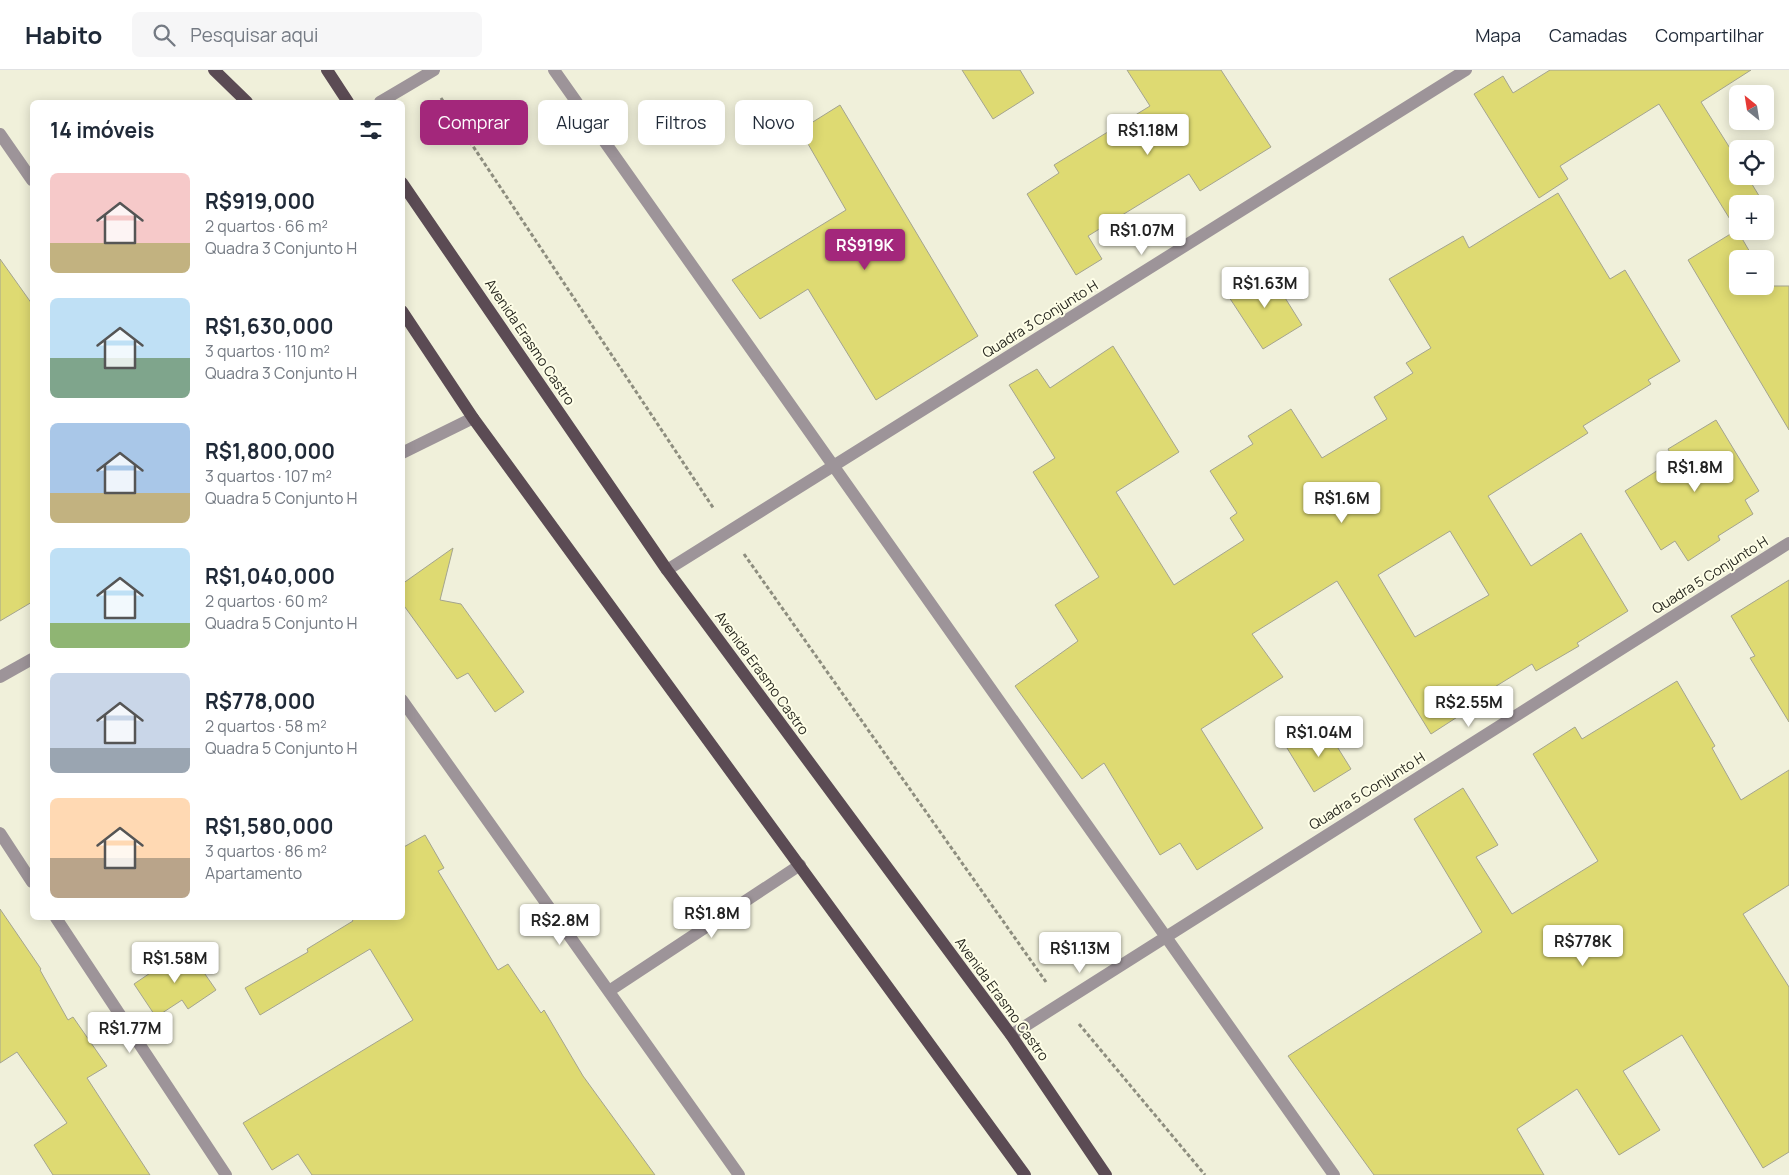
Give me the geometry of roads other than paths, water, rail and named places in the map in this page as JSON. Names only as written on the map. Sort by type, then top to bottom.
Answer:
[{"type":"main road","points":[[214,70],[245,100]]},
{"type":"main road","points":[[327,70],[347,100]]},
{"type":"main road","name":"Avenida Erasmo Castro","points":[[405,187],[667,570],[1010,1035],[1106,1175]]},
{"type":"main road","points":[[405,316],[472,418],[1025,1175]]},
{"type":"street","points":[[554,70],[1334,1175]]},
{"type":"street","name":"Quadra 3 Conjunto H","points":[[667,570],[1466,70]]},
{"type":"street","points":[[383,100],[430,73]]},
{"type":"street","points":[[0,134],[30,177]]},
{"type":"street","points":[[405,452],[472,418]]},
{"type":"street","name":"Quadra 5 Conjunto H","points":[[1010,1035],[1789,543]]},
{"type":"street","points":[[0,678],[30,660]]},
{"type":"street","points":[[405,704],[740,1175]]},
{"type":"street","points":[[0,833],[30,879]]},
{"type":"street","points":[[608,990],[800,865]]},
{"type":"street","points":[[57,920],[226,1175]]}]
